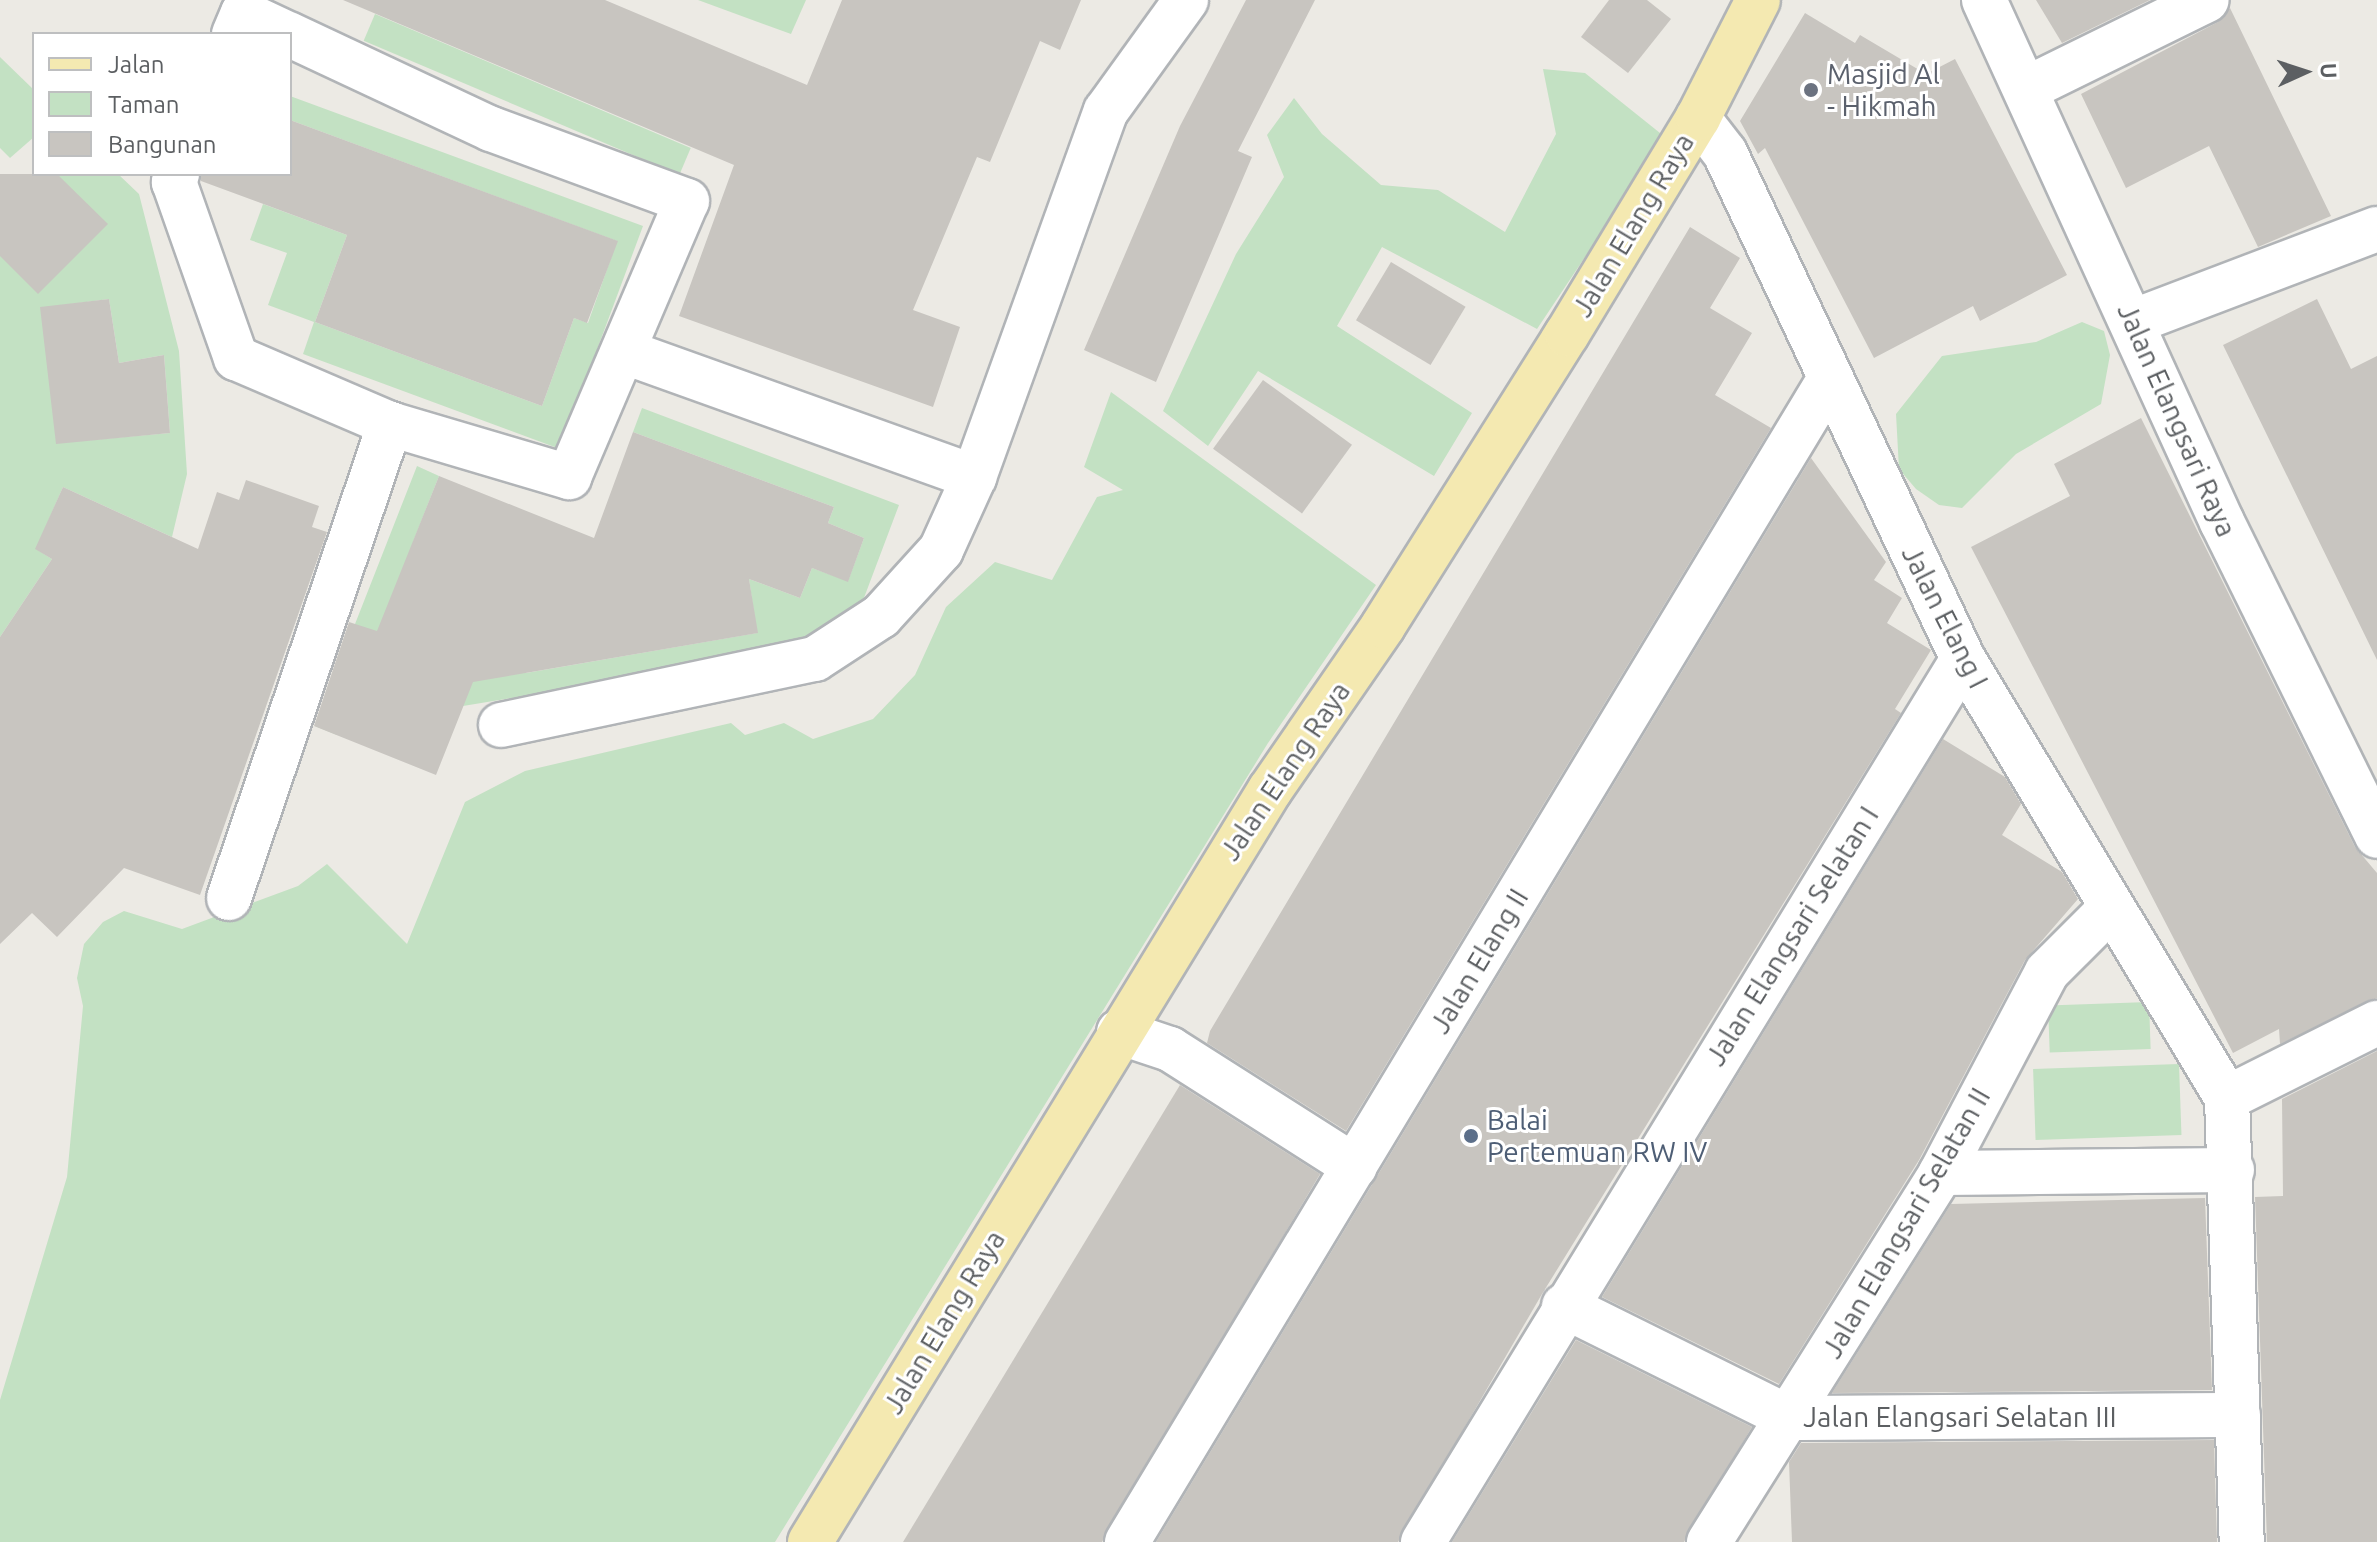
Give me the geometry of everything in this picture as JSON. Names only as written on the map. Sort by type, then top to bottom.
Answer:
[{"type":"main road","name":"Jalan Elang Raya","points":[[810,1542],[1119,1032],[1270,790],[1383,626],[1698,118],[1758,0]]},
{"type":"street","points":[[501,725],[815,659],[881,616],[941,550],[974,477],[1106,111],[1186,0]]},
{"type":"street","name":"Jalan Elangsari Raya","points":[[1984,0],[2028,88],[2132,322],[2377,836]]},
{"type":"street","points":[[2028,88],[2207,0]]},
{"type":"street","points":[[233,16],[283,32]]},
{"type":"street","points":[[176,176],[174,182],[236,358],[390,424],[569,477],[687,201],[491,129],[292,35]]},
{"type":"street","name":"Jalan Elang I","points":[[1698,118],[1725,153],[1829,380],[1963,659],[2109,910],[2227,1098]]},
{"type":"street","points":[[2132,322],[2377,229]]},
{"type":"street","points":[[625,352],[974,477]]},
{"type":"street","name":"Jalan Elang II","points":[[1127,1542],[1829,380]]},
{"type":"street","points":[[229,898],[390,424]]},
{"type":"street","name":"Jalan Elangsari Selatan I","points":[[1423,1542],[1564,1306],[1963,659]]},
{"type":"street","name":"Jalan Elangsari Selatan II","points":[[1709,1542],[1790,1418],[1941,1173],[2047,972],[2109,910]]},
{"type":"street","points":[[2242,1542],[2232,1170],[2227,1098],[2377,1023]]},
{"type":"street","points":[[1119,1032],[1170,1049],[1355,1167]]},
{"type":"street","points":[[1941,1173],[2232,1170]]},
{"type":"street","name":"Jalan Elangsari Selatan III","points":[[1564,1306],[1790,1418],[2238,1415]]},
{"type":"green space","points":[[698,0],[806,0],[791,34]]},
{"type":"green space","points":[[375,14],[691,148],[679,175],[364,41]]},
{"type":"green space","points":[[0,57],[32,88],[32,139],[10,158],[0,148]]},
{"type":"green space","points":[[1543,69],[1585,73],[1665,137],[1537,329],[1382,247],[1337,326],[1472,413],[1434,476],[1258,371],[1208,446],[1163,411],[1236,254],[1284,177],[1267,135],[1294,98],[1322,134],[1381,185],[1438,190],[1505,232],[1556,134]]},
{"type":"green space","points":[[292,97],[643,226],[560,449],[303,354],[314,322],[268,305],[287,253],[250,240],[263,204],[347,235],[315,322],[542,406],[574,318],[588,323],[617,241],[292,121]]},
{"type":"green space","points":[[52,176],[120,176],[139,194],[179,351],[187,474],[172,537],[63,487],[36,549],[52,559],[0,637],[0,256]],"holes":[[[109,299],[119,363],[164,355],[170,433],[57,443],[41,308]]]},
{"type":"green space","points":[[2082,322],[2104,331],[2110,355],[2101,404],[2016,454],[1962,508],[1939,505],[1916,489],[1899,469],[1896,414],[1942,356],[2036,342]]},
{"type":"green space","points":[[1111,392],[1376,585],[1268,743],[775,1542],[0,1542],[0,1400],[67,1177],[83,1006],[77,978],[84,944],[103,922],[124,911],[182,929],[298,886],[327,864],[407,944],[465,802],[525,771],[731,723],[745,735],[784,723],[813,739],[873,719],[915,675],[946,607],[995,562],[1052,580],[1097,497],[1123,490],[1084,467]]},
{"type":"green space","points":[[642,408],[899,505],[856,619],[762,657],[463,706],[337,735],[315,726],[417,466],[439,476],[413,542],[526,673],[757,633],[749,579],[800,598],[812,568],[848,581],[864,538],[828,523],[834,507],[633,432]]},
{"type":"green space","points":[[2149,1002],[2151,1049],[2050,1052],[2048,1006]]},
{"type":"green space","points":[[2179,1064],[2181,1135],[2036,1140],[2033,1069]]},
{"type":"building","points":[[343,0],[605,0],[807,85],[842,0],[1081,0],[1060,50],[1040,41],[990,162],[977,157],[913,310],[960,327],[933,407],[679,316],[734,165]]},
{"type":"building","points":[[1246,0],[1315,0],[1238,151],[1252,157],[1156,382],[1084,350],[1180,126]]},
{"type":"building","points":[[1609,0],[1647,0],[1671,19],[1628,73],[1581,37]]},
{"type":"building","points":[[2036,0],[2150,0],[2062,43]]},
{"type":"building","points":[[2230,8],[2331,216],[2258,247],[2209,146],[2126,188],[2081,94],[2218,22]]},
{"type":"building","points":[[1805,13],[1855,43],[1860,35],[1926,74],[1955,59],[2067,275],[1980,321],[1973,306],[1874,358],[1765,148],[1758,154],[1740,121]]},
{"type":"building","points":[[292,121],[618,241],[587,323],[574,318],[542,406],[315,322],[347,235],[201,181],[201,176],[292,176]]},
{"type":"building","points":[[0,174],[59,176],[108,224],[38,294],[0,256]]},
{"type":"building","points":[[1690,227],[1740,258],[1710,308],[1752,333],[1715,395],[1771,428],[1346,1131],[1207,1043],[1210,1031]]},
{"type":"building","points":[[1391,262],[1466,307],[1431,365],[1356,320]]},
{"type":"building","points":[[109,299],[119,363],[164,355],[170,433],[56,444],[40,307]]},
{"type":"building","points":[[2317,299],[2351,369],[2377,356],[2377,660],[2223,345]]},
{"type":"building","points":[[1263,380],[1352,445],[1302,513],[1213,449]]},
{"type":"building","points":[[2141,418],[2355,847],[2377,873],[2377,998],[2280,1044],[2279,1029],[2233,1053],[1971,547],[2070,496],[2054,464]]},
{"type":"building","points":[[633,432],[834,507],[828,523],[864,538],[848,582],[812,568],[800,598],[749,579],[758,633],[473,682],[436,775],[314,726],[349,622],[377,631],[439,476],[594,538]]},
{"type":"building","points":[[1811,458],[1886,562],[1874,580],[1902,598],[1887,623],[1931,650],[1895,709],[1901,713],[1542,1294],[1398,1542],[1156,1542]]},
{"type":"building","points":[[246,480],[319,506],[312,527],[327,532],[200,895],[124,868],[57,937],[32,913],[0,944],[0,637],[52,559],[35,549],[63,487],[198,549],[217,492],[239,500]]},
{"type":"building","points":[[1943,739],[2005,777],[2021,804],[2002,835],[2062,872],[2078,899],[2025,960],[1919,1160],[1779,1384],[1602,1297]]},
{"type":"building","points":[[2377,1051],[2377,1542],[2267,1542],[2255,1197],[2283,1196],[2282,1099]]},
{"type":"building","points":[[1180,1085],[1320,1174],[1102,1542],[903,1542]]},
{"type":"building","points":[[2205,1198],[2212,1390],[1832,1393],[1951,1204]]},
{"type":"building","points":[[1576,1340],[1752,1427],[1684,1542],[1452,1542]]},
{"type":"building","points":[[2214,1440],[2217,1542],[1792,1542],[1789,1462],[1801,1443]]},
{"type":"place","name":"Masjid Al - Hikmah","points":[[1811,90]]},
{"type":"place","name":"Balai Pertemuan RW IV","points":[[1471,1136]]}]
